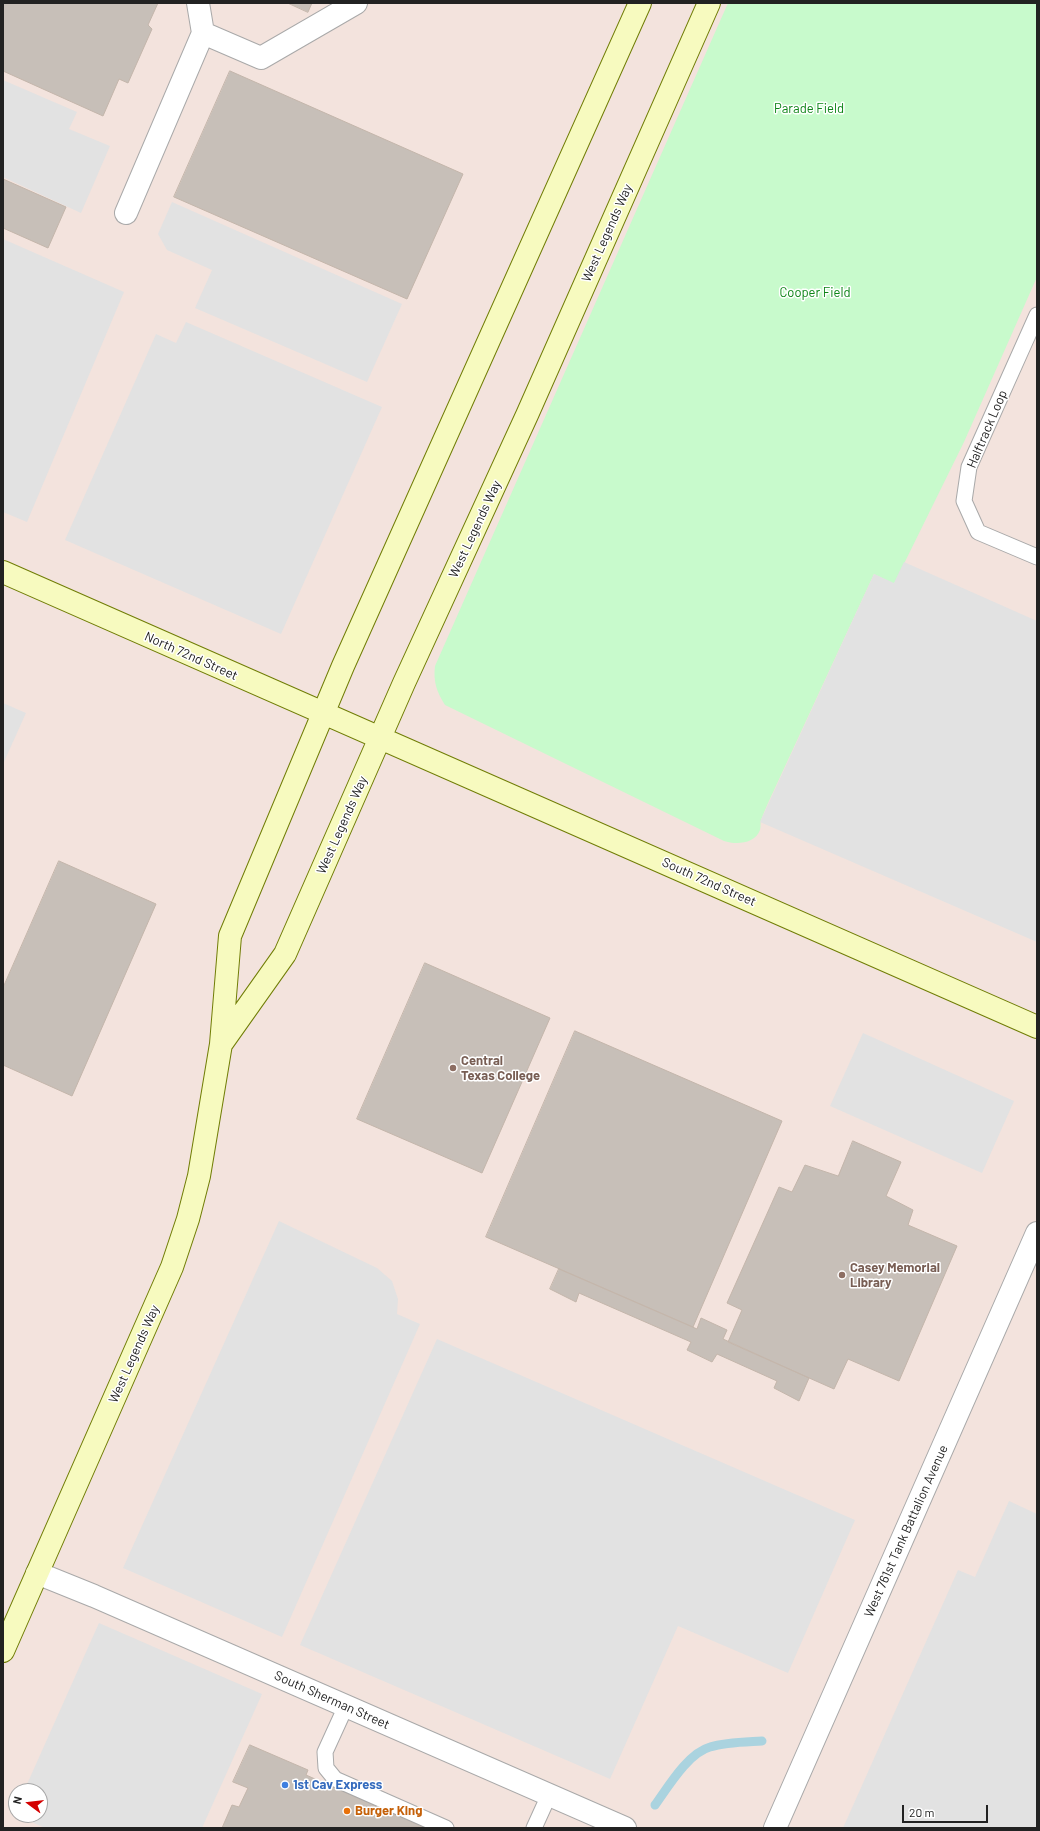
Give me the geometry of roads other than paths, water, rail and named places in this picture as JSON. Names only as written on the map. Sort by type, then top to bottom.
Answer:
[{"type":"street","points":[[126,212],[203,33],[198,3]]},
{"type":"street","points":[[203,33],[261,58],[356,3]]},
{"type":"street","name":"West Legends Way","points":[[3,1651],[172,1267],[188,1219],[199,1176],[221,1044],[230,936],[323,714],[640,3]]},
{"type":"street","name":"West Legends Way","points":[[221,1044],[285,954],[380,739],[527,415],[709,3]]},
{"type":"street","name":"North 72nd Street","points":[[3,572],[380,739]]},
{"type":"street","name":"South 72nd Street","points":[[380,739],[739,895],[1037,1027]]},
{"type":"street","name":"West 761st Tank Battalion Avenue","points":[[775,1828],[1037,1233]]},
{"type":"street","name":"South Sherman Street","points":[[37,1573],[94,1596],[625,1828]]},
{"type":"lane","name":"Halftrack Loop","points":[[1037,315],[970,467],[964,501],[978,532],[1037,557]]},
{"type":"lane","points":[[346,1706],[325,1752],[326,1768],[335,1779],[446,1828]]},
{"type":"lane","points":[[534,1828],[548,1795]]},
{"type":"waterway","points":[[655,1805],[686,1763],[702,1750],[722,1744],[762,1741]]},
{"type":"place","name":"Central Texas College","points":[[453,1068]]},
{"type":"place","name":"Casey Memorial Library","points":[[842,1275]]},
{"type":"place","name":"1st Cav Express","points":[[285,1785]]},
{"type":"place","name":"Burger King","points":[[347,1811]]},
{"type":"park label","name":"Parade Field","points":[[809,109]]},
{"type":"park label","name":"Cooper Field","points":[[815,293]]}]
